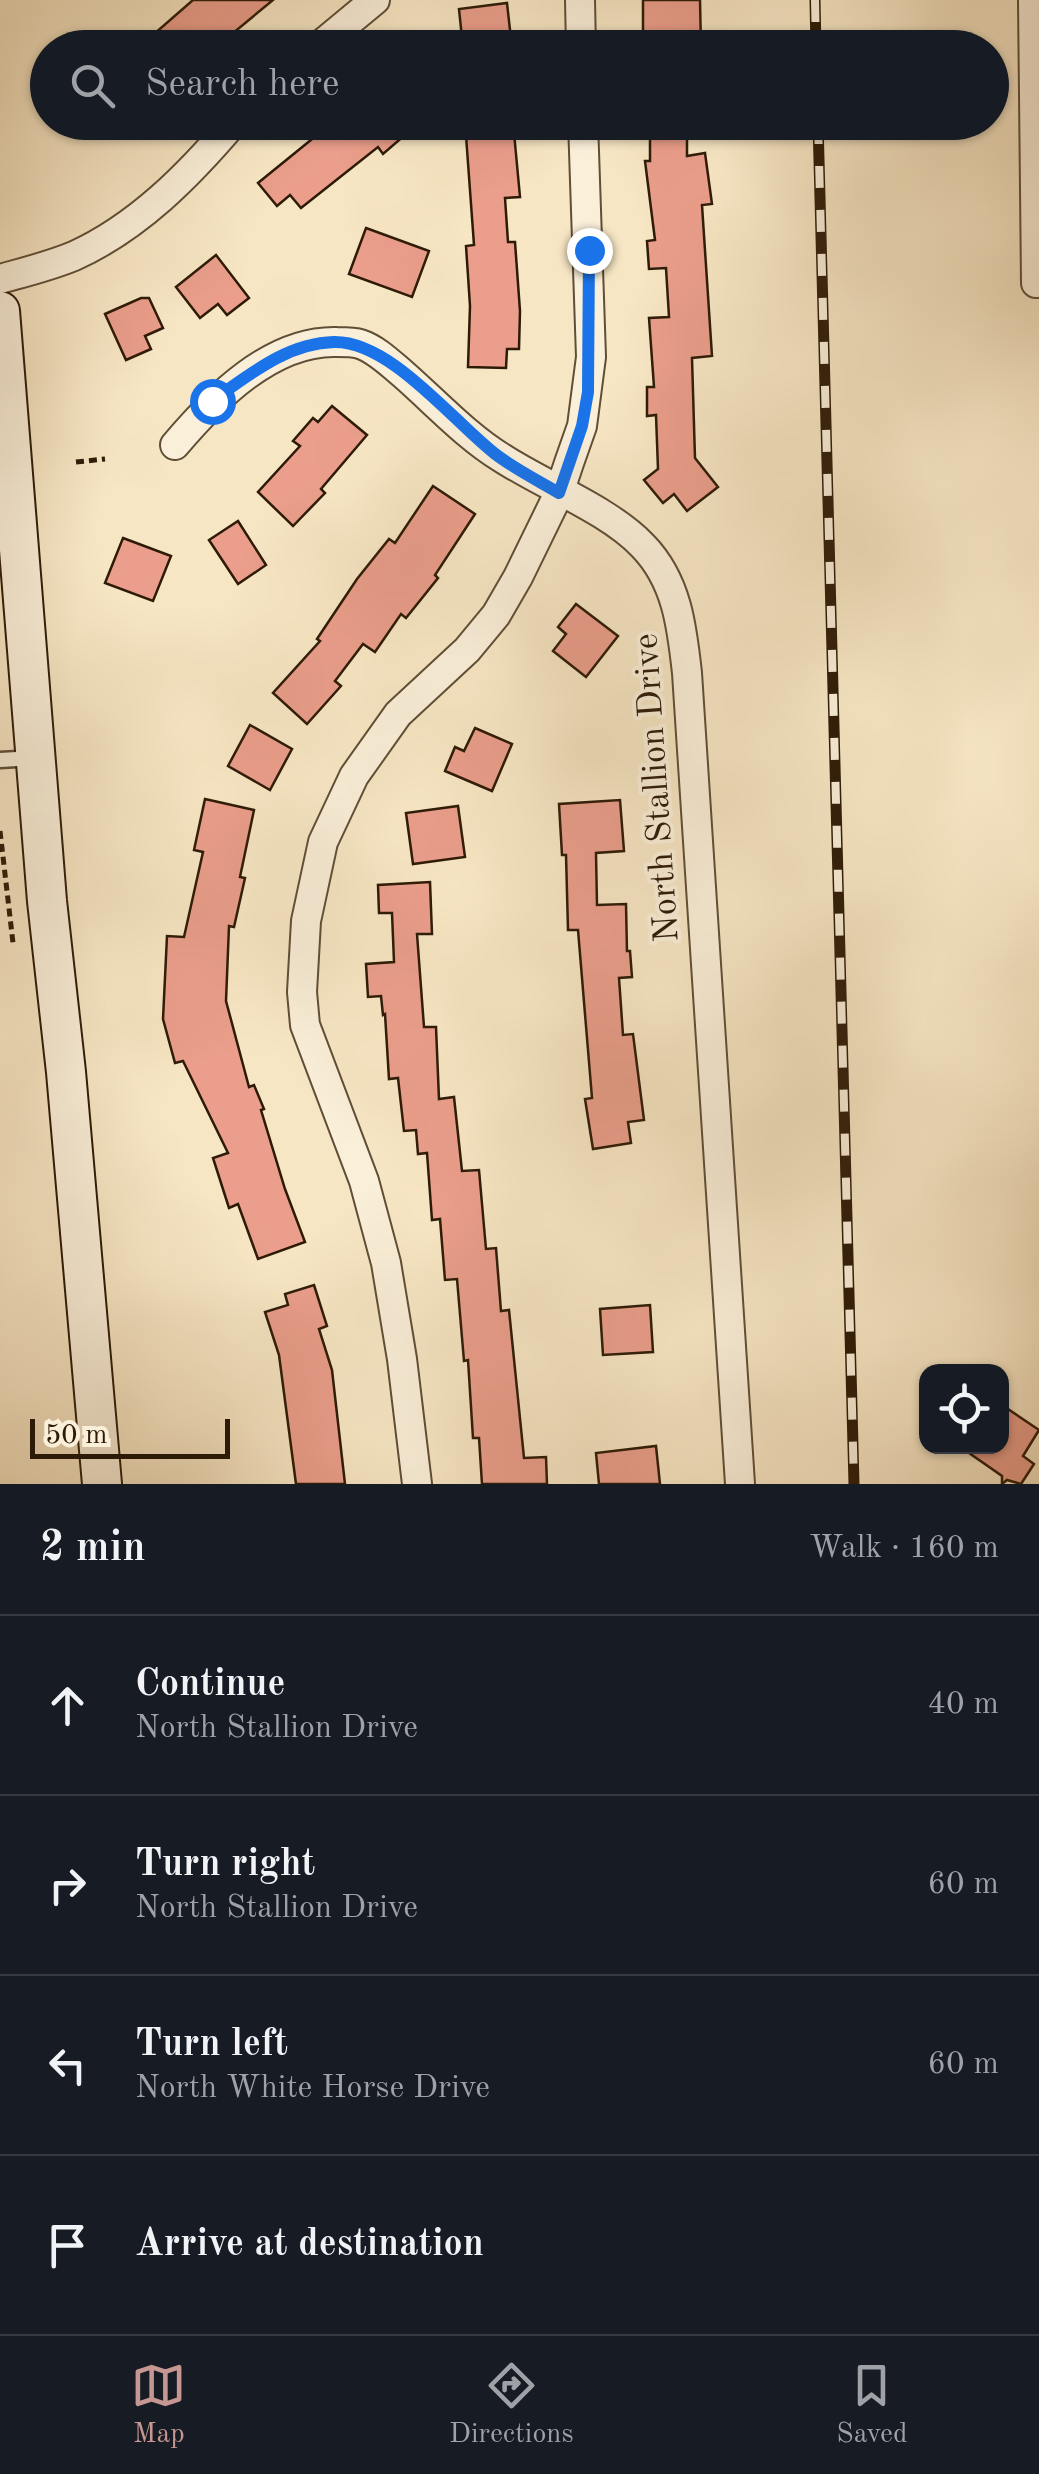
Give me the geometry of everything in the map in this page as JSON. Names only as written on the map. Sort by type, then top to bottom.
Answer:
[{"type":"main road","points":[[0,311],[18,759],[102,1484]]},
{"type":"street","points":[[339,30],[375,0]]},
{"type":"street","points":[[580,0],[581,30]]},
{"type":"street","points":[[1033,0],[1036,283]]},
{"type":"street","points":[[0,280],[77,254],[130,221],[173,190],[218,140]]},
{"type":"street","points":[[417,1484],[386,1263],[364,1181],[306,1024],[302,992],[306,921],[323,842],[354,776],[398,714],[466,650],[496,615],[559,493],[582,426],[590,374],[584,140]]},
{"type":"street","name":"North Stallion Drive","points":[[175,444],[212,401],[273,359],[299,348],[332,342],[361,344],[387,360],[498,456],[618,524],[644,547],[666,577],[680,616],[688,692],[740,1484]]},
{"type":"path","points":[[76,462],[105,459]]},
{"type":"path","points":[[0,831],[13,943]]},
{"type":"building","points":[[193,0],[273,0],[237,30],[159,30]]},
{"type":"building","points":[[643,0],[700,0],[701,30],[643,30]]},
{"type":"building","points":[[507,3],[510,30],[461,30],[459,9]]},
{"type":"building","points":[[311,140],[399,140],[383,154],[378,147],[301,208],[290,195],[277,206],[258,183]]},
{"type":"building","points":[[466,140],[515,140],[520,197],[505,198],[508,242],[515,242],[519,349],[507,349],[506,368],[468,367],[470,306],[466,246],[474,245]]},
{"type":"building","points":[[650,140],[687,140],[687,156],[705,153],[712,204],[702,205],[712,356],[692,358],[695,458],[718,487],[687,511],[674,494],[663,503],[644,480],[658,469],[656,415],[647,416],[647,387],[654,387],[649,318],[669,317],[666,268],[649,269],[647,241],[655,240],[645,161],[650,161]]},
{"type":"building","points":[[366,228],[429,251],[412,297],[349,274]]},
{"type":"building","points":[[216,255],[249,298],[227,315],[218,304],[200,318],[176,287]]},
{"type":"building","points":[[149,298],[163,328],[145,336],[151,349],[126,360],[105,314]]},
{"type":"building","points":[[332,406],[367,435],[321,489],[325,493],[293,526],[258,492],[300,446],[293,441],[313,418],[318,422]]},
{"type":"building","points":[[433,486],[475,514],[435,575],[438,578],[406,618],[401,614],[375,652],[363,644],[335,681],[341,686],[307,724],[273,693],[320,641],[317,639],[357,579],[389,539],[395,543]]},
{"type":"building","points":[[238,521],[266,565],[238,584],[209,540]]},
{"type":"building","points":[[123,538],[171,556],[153,601],[105,583]]},
{"type":"building","points":[[576,604],[618,636],[586,677],[553,651],[566,634],[558,627]]},
{"type":"building","points":[[250,725],[292,749],[270,790],[228,766]]},
{"type":"building","points":[[475,728],[512,744],[492,791],[445,771],[455,747],[464,751]]},
{"type":"building","points":[[205,799],[254,810],[240,877],[245,878],[234,927],[229,926],[226,1001],[249,1087],[254,1085],[264,1109],[261,1110],[285,1189],[305,1242],[258,1259],[238,1204],[229,1208],[213,1158],[228,1153],[183,1061],[175,1063],[163,1019],[167,936],[184,937],[203,852],[194,850]]},
{"type":"building","points":[[620,800],[624,851],[596,853],[597,905],[626,904],[632,977],[619,978],[623,1035],[633,1034],[644,1120],[628,1122],[631,1143],[593,1149],[585,1099],[592,1098],[578,930],[568,930],[566,855],[562,855],[559,804]]},
{"type":"building","points":[[458,806],[465,857],[413,864],[406,813]]},
{"type":"building","points":[[430,882],[432,934],[417,934],[424,1027],[436,1027],[439,1099],[454,1097],[462,1171],[479,1170],[486,1249],[496,1248],[501,1311],[509,1310],[524,1458],[546,1457],[547,1484],[482,1484],[479,1438],[473,1438],[457,1279],[445,1280],[440,1219],[432,1220],[427,1153],[418,1154],[416,1130],[404,1131],[398,1078],[389,1079],[381,996],[368,997],[366,964],[394,962],[392,913],[379,913],[378,885]]},
{"type":"building","points":[[314,1285],[327,1326],[319,1329],[332,1370],[345,1484],[296,1484],[279,1355],[265,1312],[288,1305],[285,1294]]},
{"type":"building","points":[[650,1305],[653,1352],[603,1355],[600,1309]]},
{"type":"building","points":[[1009,1410],[1039,1430],[1023,1456],[1034,1464],[1021,1484],[1007,1480],[1002,1484],[1002,1476],[970,1454],[1009,1454]]},
{"type":"building","points":[[656,1446],[660,1484],[599,1484],[596,1453]]},
{"type":"railway","points":[[815,0],[816,30]]},
{"type":"railway","points":[[818,140],[854,1484]]},
{"type":"route","points":[[212,401],[273,359],[299,348],[332,342],[361,344],[387,360],[498,456],[559,493],[582,426],[588,392],[589,250]]}]
